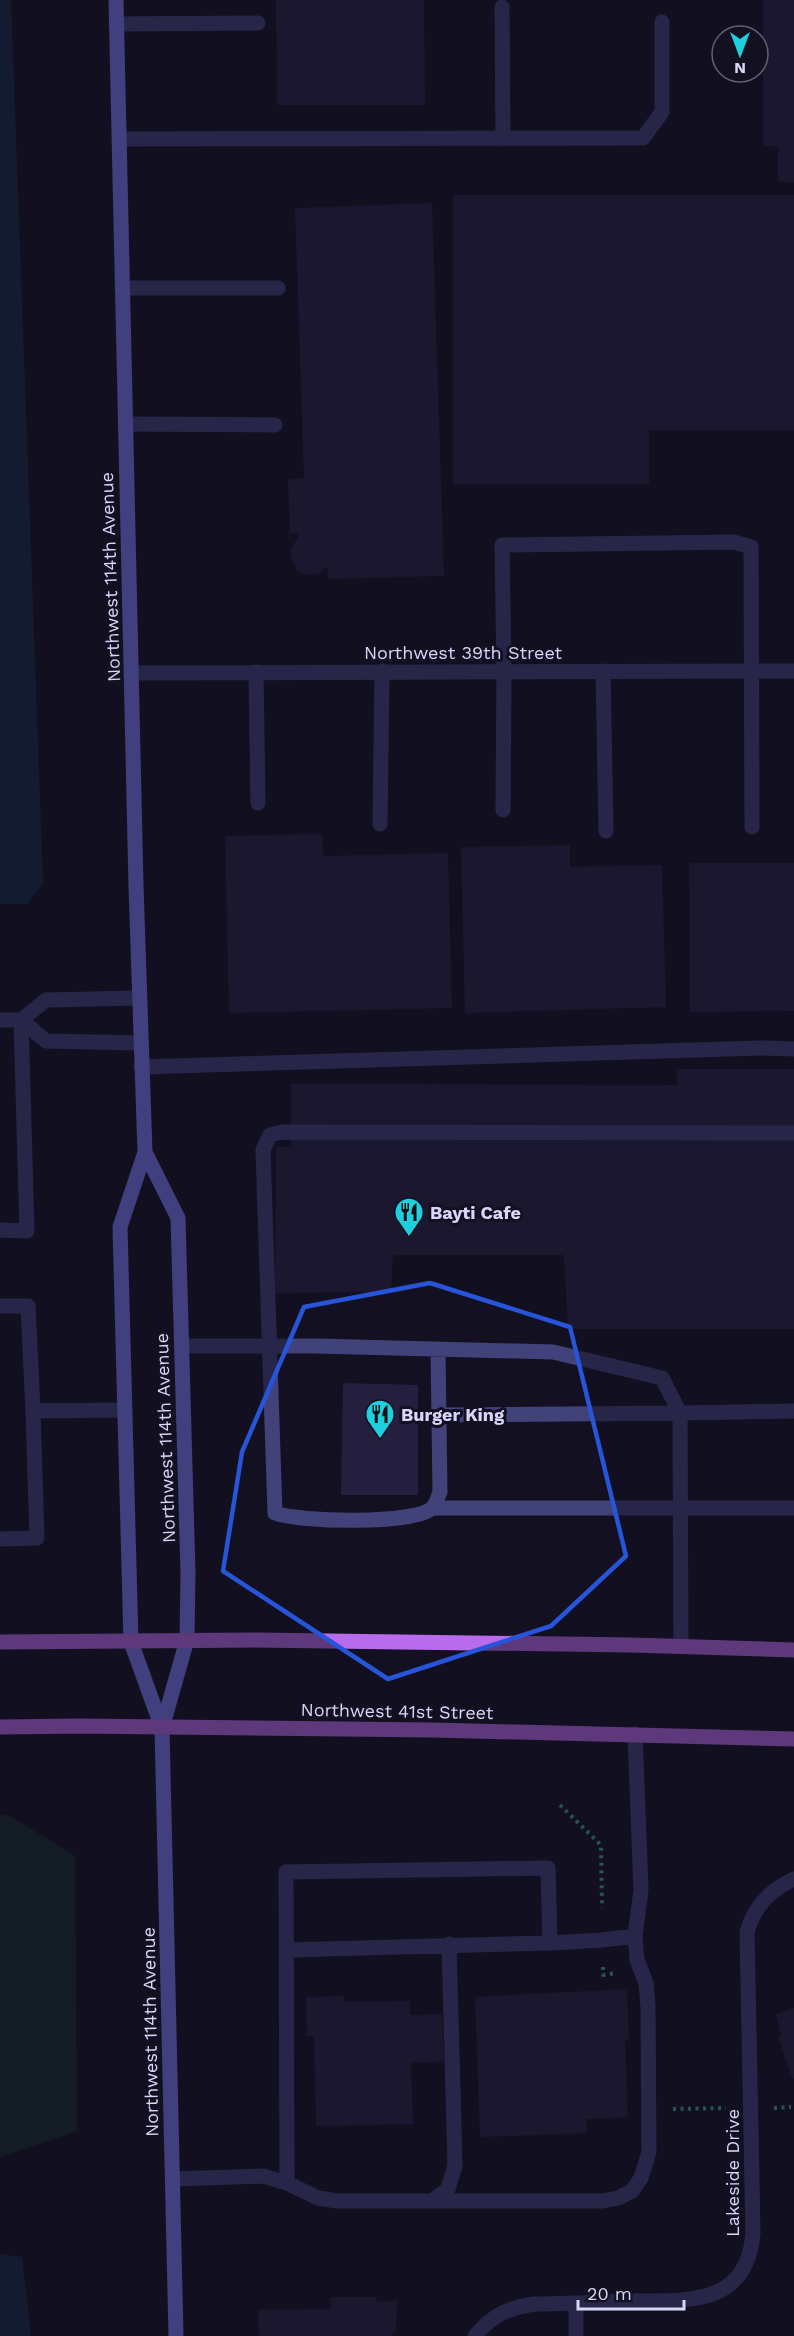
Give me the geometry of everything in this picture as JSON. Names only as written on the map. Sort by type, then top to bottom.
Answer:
[{"type":"main road","points":[[0,1642],[187,1640],[681,1646],[794,1650]]},
{"type":"main road","name":"Northwest 41st Street","points":[[0,1727],[635,1734],[794,1739]]},
{"type":"street","name":"Northwest 114th Avenue","points":[[116,0],[141,1067],[145,1152],[120,1227],[131,1642],[162,1728]]},
{"type":"street","points":[[502,7],[503,139]]},
{"type":"street","points":[[120,139],[643,138],[662,112],[662,22]]},
{"type":"street","points":[[116,24],[258,23]]},
{"type":"street","points":[[122,288],[278,288]]},
{"type":"street","points":[[126,424],[275,425]]},
{"type":"street","points":[[503,810],[502,545],[734,542],[751,547],[752,827]]},
{"type":"street","points":[[380,824],[382,671]]},
{"type":"street","points":[[603,671],[606,831]]},
{"type":"street","name":"Northwest 39th Street","points":[[132,673],[794,671]]},
{"type":"street","points":[[256,672],[258,803]]},
{"type":"street","points":[[0,1020],[21,1020],[46,1000],[140,998]]},
{"type":"street","points":[[21,1020],[46,1041],[141,1043]]},
{"type":"street","points":[[0,1230],[27,1231],[21,1020]]},
{"type":"street","points":[[141,1067],[760,1048],[794,1049]]},
{"type":"street","points":[[794,1133],[282,1132],[270,1135],[263,1150],[275,1513],[284,1516],[388,1520],[422,1514],[433,1508],[794,1508]]},
{"type":"street","name":"Northwest 114th Avenue","points":[[145,1152],[178,1218],[188,1573],[187,1640],[162,1728],[176,2336]]},
{"type":"street","points":[[0,1306],[28,1306],[37,1538],[0,1539]]},
{"type":"street","points":[[182,1346],[553,1352],[662,1378],[680,1413],[681,1646]]},
{"type":"street","points":[[433,1508],[440,1492],[438,1349]]},
{"type":"street","points":[[33,1411],[125,1410]]},
{"type":"street","points":[[438,1415],[794,1411]]},
{"type":"street","points":[[173,2179],[263,2176],[288,2183],[318,2198],[337,2201],[612,2200],[625,2195],[637,2185],[645,2169],[649,2152],[649,2053],[647,1993],[637,1960],[635,1936],[641,1890],[635,1734]]},
{"type":"street","points":[[288,2183],[286,1872],[548,1868],[550,1943]]},
{"type":"street","name":"Lakeside Drive","points":[[475,2336],[489,2320],[507,2310],[534,2304],[704,2298],[728,2285],[746,2264],[753,2233],[747,1932],[754,1912],[762,1901],[794,1879]]},
{"type":"street","points":[[288,1950],[550,1943],[635,1936]]},
{"type":"street","points":[[432,2201],[448,2189],[455,2166],[449,1944]]},
{"type":"street","points":[[576,2303],[576,2336]]},
{"type":"path","points":[[560,1804],[601,1845],[602,1908]]},
{"type":"path","points":[[603,1960],[603,1975],[614,1975],[619,1971]]},
{"type":"path","points":[[771,2108],[791,2107]]},
{"type":"highlighted area","points":[[430,1283],[570,1327],[626,1556],[551,1626],[388,1679],[223,1571],[242,1452],[304,1307]]},
{"type":"green space","points":[[0,1815],[9,1815],[75,1856],[77,2131],[0,2157]]},
{"type":"water","points":[[0,0],[11,0],[43,884],[27,904],[0,904]]},
{"type":"water","points":[[0,2254],[22,2257],[31,2336],[0,2336]]},
{"type":"building","points":[[276,0],[424,0],[425,105],[277,105]]},
{"type":"building","points":[[763,0],[794,0],[794,182],[778,182],[778,146],[763,146],[763,84],[770,84],[770,24],[763,24]]},
{"type":"building","points":[[453,195],[794,195],[794,430],[649,430],[649,484],[453,484]]},
{"type":"building","points":[[432,203],[444,576],[328,579],[327,566],[318,574],[304,574],[298,571],[290,556],[291,548],[299,533],[290,533],[288,479],[304,478],[295,208]]},
{"type":"building","points":[[322,834],[323,856],[448,853],[452,1008],[229,1013],[225,836]]},
{"type":"building","points":[[570,845],[570,867],[662,865],[666,1007],[465,1013],[461,847]]},
{"type":"building","points":[[689,863],[794,863],[794,1011],[690,1012]]},
{"type":"building","points":[[677,1069],[794,1069],[794,1329],[568,1329],[564,1255],[393,1255],[391,1292],[275,1293],[276,1147],[291,1147],[291,1084],[677,1085]]},
{"type":"building","name":"Burger King","points":[[343,1383],[418,1385],[418,1495],[341,1495]]},
{"type":"building","points":[[627,1989],[629,2039],[625,2039],[628,2117],[586,2119],[587,2133],[480,2137],[475,1997]]},
{"type":"building","points":[[344,1996],[345,2002],[410,2001],[410,2015],[442,2014],[444,2061],[411,2063],[413,2124],[316,2126],[314,2036],[307,2036],[306,1997]]},
{"type":"building","points":[[794,2008],[794,2078],[792,2078],[778,2037],[781,2035],[776,2014]]},
{"type":"building","points":[[331,2297],[376,2297],[377,2302],[397,2300],[396,2333],[392,2333],[392,2336],[259,2336],[258,2310],[330,2309]]},
{"type":"place","name":"Bayti Cafe","points":[[409,1238]]},
{"type":"place","name":"Burger King","points":[[380,1440]]}]
